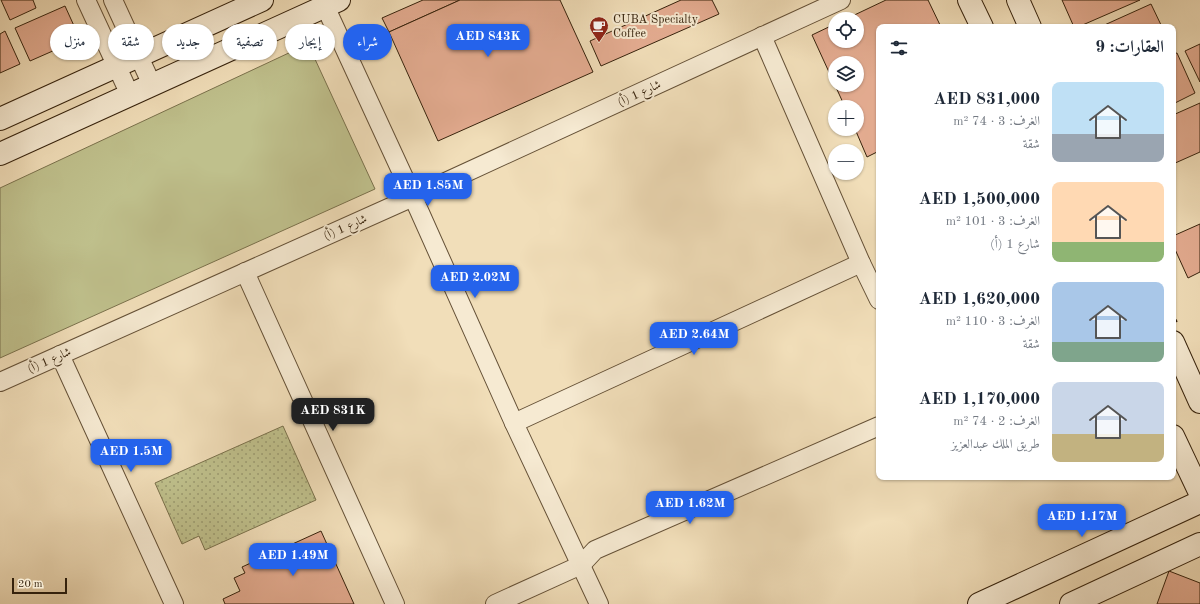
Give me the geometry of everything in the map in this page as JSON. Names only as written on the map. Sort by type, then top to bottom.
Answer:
[{"type":"main road","points":[[154,49],[262,0]]},
{"type":"main road","points":[[969,0],[981,24]]},
{"type":"main road","points":[[1018,0],[1029,24]]},
{"type":"main road","points":[[0,154],[332,3]]},
{"type":"main road","points":[[0,119],[130,60]]},
{"type":"main road","points":[[1176,349],[1200,402]]},
{"type":"main road","points":[[1176,442],[1200,493]]},
{"type":"main road","points":[[978,604],[1200,502]]},
{"type":"main road","points":[[1071,604],[1200,544]]},
{"type":"street","points":[[86,0],[130,95]]},
{"type":"street","points":[[113,0],[124,24]]},
{"type":"street","name":"شارع 1 (أ)","points":[[0,382],[413,197],[841,0]]},
{"type":"street","points":[[332,3],[413,197],[514,423],[599,604]]},
{"type":"street","points":[[762,36],[861,263],[876,294]]},
{"type":"street","points":[[141,60],[152,85]]},
{"type":"street","points":[[514,423],[861,263]]},
{"type":"street","points":[[245,272],[395,604]]},
{"type":"street","points":[[60,355],[174,604]]},
{"type":"street","points":[[495,604],[581,565],[596,550],[876,427]]},
{"type":"green space","points":[[285,55],[285,60],[315,60],[375,189],[0,358],[0,188],[274,60],[277,60],[277,58]]},
{"type":"green space","points":[[283,426],[316,500],[205,550],[199,536],[182,544],[155,483]]},
{"type":"building","points":[[1,0],[33,0],[36,8],[10,20]]},
{"type":"building","points":[[423,0],[460,0],[392,31],[392,24],[385,24],[382,18]]},
{"type":"building","points":[[460,0],[560,0],[593,72],[438,141],[392,39],[392,31]]},
{"type":"building","points":[[681,0],[712,0],[719,14],[601,66],[590,41]]},
{"type":"building","points":[[886,0],[928,0],[940,24],[876,24],[876,152],[867,157],[864,150],[864,144],[861,144],[858,136],[864,136],[864,100],[842,100],[838,92],[864,92],[864,56],[828,56],[828,70],[812,35],[828,27],[828,48],[864,48],[864,12],[861,12]]},
{"type":"building","points":[[1062,0],[1140,0],[1085,24],[1073,24]]},
{"type":"building","points":[[1151,4],[1161,24],[1107,24]]},
{"type":"building","points":[[65,6],[73,24],[50,24],[50,52],[30,61],[15,28]]},
{"type":"building","points":[[5,31],[20,64],[0,73],[0,34]]},
{"type":"building","points":[[1200,44],[1200,82],[1185,51]]},
{"type":"building","points":[[1176,53],[1195,93],[1176,102]]},
{"type":"building","points":[[1200,103],[1200,152],[1176,163],[1176,114]]},
{"type":"building","points":[[1200,224],[1200,272],[1188,278],[1176,252],[1176,235]]},
{"type":"building","points":[[321,531],[354,604],[225,604],[223,599],[240,591],[234,578],[245,573],[242,567]]},
{"type":"building","points":[[1169,571],[1200,583],[1200,604],[1157,604]]},
{"type":"place","name":"CUBA Specialty Coffee","points":[[599,43]]}]
